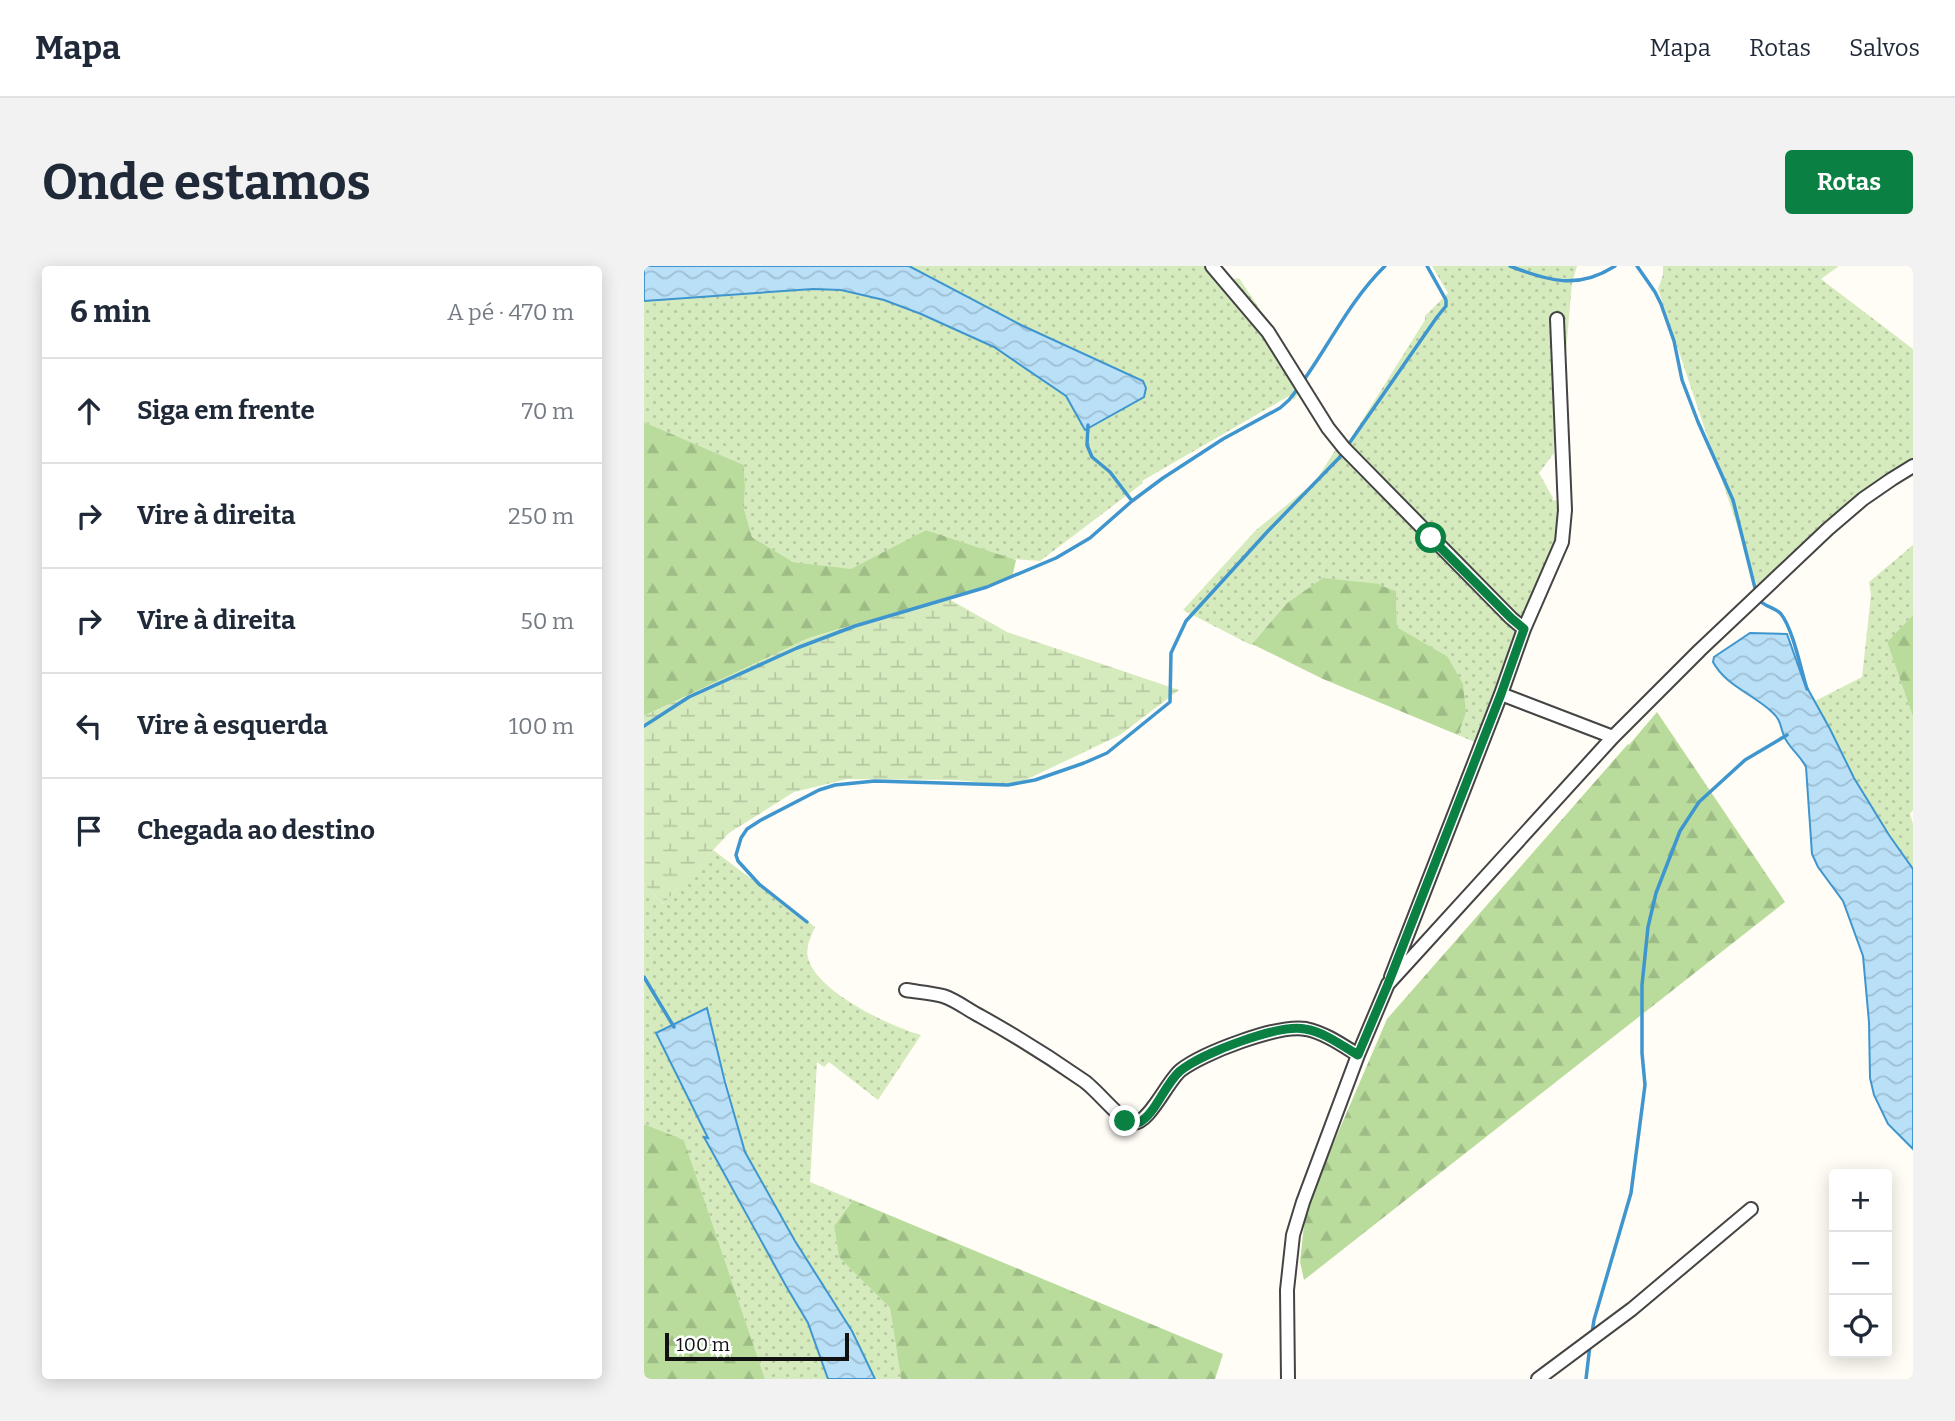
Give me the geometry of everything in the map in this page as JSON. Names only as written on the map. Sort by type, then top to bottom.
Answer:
[{"type":"street","points":[[1212,266],[1268,332],[1328,428],[1344,447],[1524,629]]},
{"type":"street","points":[[1288,1379],[1287,1290],[1293,1235],[1303,1202],[1358,1055],[1564,532],[1557,319]]},
{"type":"street","points":[[1388,984],[1613,737],[1700,650],[1829,528],[1863,499],[1913,466]]},
{"type":"street","points":[[1501,694],[1613,737]]},
{"type":"street","points":[[906,990],[942,996],[1004,1030],[1086,1082],[1125,1121],[1133,1123],[1141,1121],[1149,1114],[1168,1083],[1181,1071],[1221,1050],[1270,1033],[1287,1028],[1315,1031],[1358,1055]]},
{"type":"street","points":[[1538,1379],[1632,1309],[1751,1209]]},
{"type":"green space","points":[[909,266],[1220,266],[1230,280],[1239,278],[1307,380],[1294,400],[1289,396],[1142,481],[1143,483],[1040,561],[1012,559],[926,530],[851,570],[793,562],[752,537],[744,509],[744,465],[644,422],[644,301],[813,289],[841,290],[884,300],[994,347],[1066,396],[1073,348],[1021,325]]},
{"type":"green space","points":[[1432,266],[1577,266],[1572,283],[1566,352],[1554,391],[1554,453],[1539,473],[1552,500],[1573,503],[1477,743],[1458,735],[1466,713],[1447,656],[1397,627],[1396,591],[1378,585],[1286,604],[1251,645],[1183,610],[1256,530],[1315,482],[1341,441],[1346,446],[1425,316],[1448,293]]},
{"type":"green space","points":[[1663,266],[1839,266],[1821,279],[1913,349],[1913,473],[1823,533],[1759,591],[1658,289]]},
{"type":"green space","points":[[644,422],[744,465],[744,509],[752,537],[793,562],[851,569],[926,530],[1016,560],[1012,578],[809,638],[644,716]]},
{"type":"green space","points":[[1913,545],[1913,615],[1887,642],[1913,717],[1913,810],[1910,814],[1913,824],[1913,869],[1854,778],[1815,701],[1862,677],[1871,595],[1869,582]]},
{"type":"green space","points":[[1323,578],[1380,584],[1396,591],[1397,627],[1447,656],[1463,684],[1466,713],[1458,735],[1323,679],[1252,644],[1286,604]]},
{"type":"green space","points":[[947,598],[1007,632],[1179,690],[1120,735],[1013,786],[957,780],[848,779],[794,792],[729,833],[663,904],[644,884],[644,716],[809,638]]},
{"type":"green space","points":[[1913,615],[1913,717],[1887,642]]},
{"type":"green space","points":[[1657,712],[1785,902],[1304,1280],[1300,1262],[1306,1207],[1387,1019]]},
{"type":"green space","points":[[713,850],[815,927],[807,954],[814,971],[825,983],[839,995],[874,1016],[921,1035],[878,1100],[829,1062],[824,1067],[817,1062],[810,1182],[853,1200],[834,1226],[839,1256],[890,1308],[901,1379],[875,1379],[852,1331],[795,1241],[745,1152],[707,1009],[656,1033],[708,1138],[705,1138],[808,1323],[828,1379],[765,1379],[684,1140],[644,1124],[644,884],[663,904]]},
{"type":"green space","points":[[644,1124],[684,1140],[765,1379],[644,1379]]},
{"type":"green space","points":[[853,1200],[1223,1354],[1215,1379],[901,1379],[890,1308],[839,1257],[834,1226]]},
{"type":"water","points":[[644,266],[909,266],[1021,325],[1143,381],[1146,388],[1144,397],[1085,430],[1066,396],[994,347],[884,300],[841,290],[813,289],[644,301]]},
{"type":"water","points":[[1750,633],[1787,634],[1804,682],[1854,778],[1913,869],[1913,1149],[1888,1124],[1874,1095],[1870,1078],[1869,1022],[1863,956],[1843,901],[1818,867],[1812,854],[1806,767],[1786,740],[1775,715],[1732,684],[1713,662],[1714,657]]},
{"type":"water","points":[[707,1008],[745,1152],[795,1241],[852,1331],[875,1379],[828,1379],[808,1323],[704,1137],[708,1138],[656,1033]]},
{"type":"waterway","points":[[644,726],[689,697],[797,648],[855,626],[987,587],[1056,558],[1090,538],[1163,478],[1289,400],[1358,297],[1385,266]]},
{"type":"waterway","points":[[807,922],[759,884],[738,861],[736,855],[741,838],[747,829],[761,820],[819,790],[835,785],[875,781],[1008,785],[1035,780],[1107,753],[1170,702],[1171,653],[1186,621],[1339,458],[1446,306],[1446,300],[1427,266]]},
{"type":"waterway","points":[[1510,266],[1537,276],[1563,281],[1588,278],[1615,266]]},
{"type":"waterway","points":[[1637,266],[1661,304],[1674,341],[1682,380],[1733,500],[1756,592]]},
{"type":"waterway","points":[[1088,425],[1087,445],[1092,457],[1110,472],[1132,501]]},
{"type":"waterway","points":[[1758,599],[1779,612],[1785,621],[1807,689]]},
{"type":"waterway","points":[[1592,1333],[1631,1193],[1645,1085],[1642,985],[1648,927],[1656,893],[1680,831],[1699,802],[1745,760],[1787,735]]},
{"type":"waterway","points":[[644,977],[674,1027]]},
{"type":"waterway","points":[[1586,1379],[1590,1345]]},
{"type":"route","points":[[1125,1121],[1141,1121],[1149,1114],[1168,1083],[1199,1060],[1287,1028],[1315,1031],[1358,1055],[1388,984],[1524,629],[1431,538]]}]
